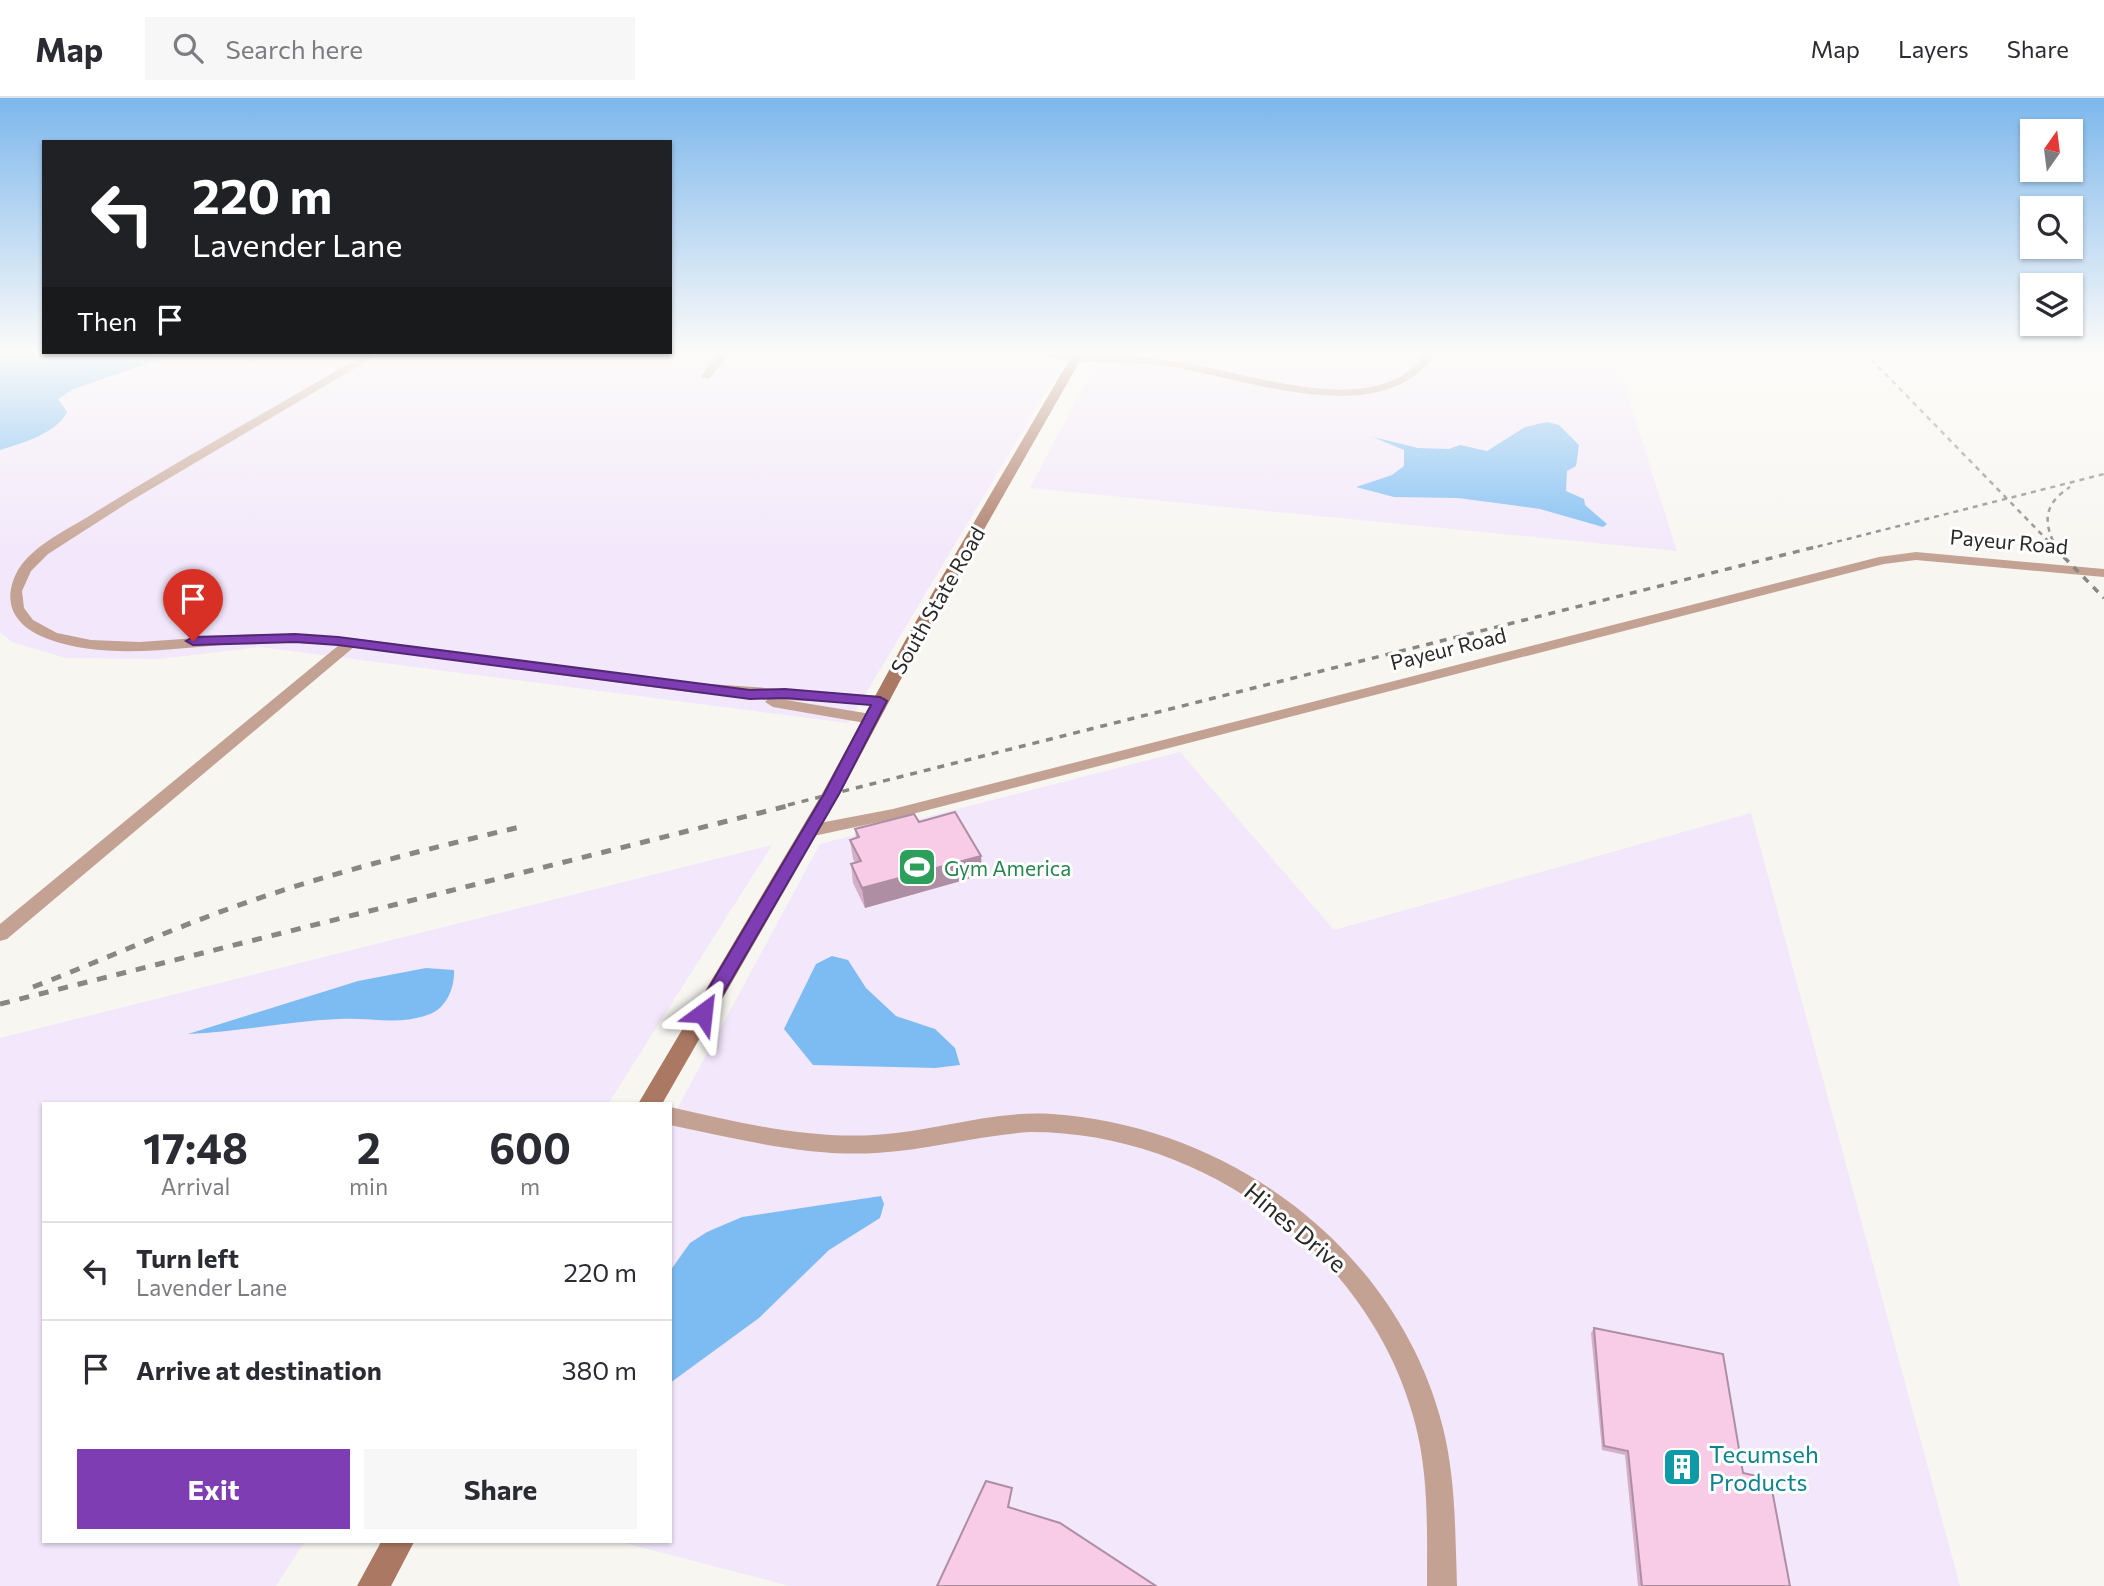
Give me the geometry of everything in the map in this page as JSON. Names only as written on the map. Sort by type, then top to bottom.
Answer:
[{"type":"main road","name":"South State Road","points":[[651,1102],[809,831],[880,701],[1041,421]]},
{"type":"main road","points":[[373,1586],[397,1543]]},
{"type":"street","points":[[0,607],[10,597],[25,570],[43,551],[112,507],[258,421]]},
{"type":"street","name":"Payeur Road","points":[[809,831],[906,810],[1884,560],[1916,556],[2104,573]]},
{"type":"street","points":[[10,597],[29,623],[53,636],[91,644],[140,646],[267,638],[352,642],[750,694],[880,701]]},
{"type":"street","points":[[0,934],[352,642]]},
{"type":"street","points":[[750,694],[778,704],[871,719]]},
{"type":"street","name":"Hines Drive","points":[[672,1116],[806,1142],[841,1144],[877,1144],[1021,1123],[1082,1125],[1151,1139],[1186,1152],[1236,1177],[1283,1209],[1354,1275],[1409,1365],[1428,1421],[1440,1484],[1442,1586]]},
{"type":"shaded area","points":[[0,421],[1028,421],[848,723],[260,647],[159,659],[66,658],[12,642],[0,632]]},
{"type":"shaded area","points":[[1065,421],[1636,421],[1677,551],[1030,488]]},
{"type":"shaded area","points":[[1180,752],[1334,930],[1751,813],[1960,1586],[790,1586],[625,1543],[672,1543],[672,1118],[820,844]]},
{"type":"shaded area","points":[[772,845],[609,1102],[42,1102],[42,1543],[306,1543],[276,1586],[0,1586],[0,1038]]},
{"type":"water","points":[[0,421],[60,421],[38,437],[0,450]]},
{"type":"water","points":[[1547,422],[1559,425],[1579,445],[1576,466],[1567,471],[1566,491],[1584,499],[1585,505],[1607,524],[1603,527],[1540,509],[1458,498],[1394,497],[1356,487],[1392,475],[1404,466],[1404,450],[1373,437],[1418,448],[1449,449],[1460,445],[1487,451],[1525,427]]},
{"type":"water","points":[[832,956],[848,960],[866,988],[896,1016],[935,1029],[955,1048],[960,1065],[935,1068],[813,1065],[784,1029],[816,964]]},
{"type":"water","points":[[426,968],[454,970],[453,983],[449,996],[441,1007],[419,1018],[320,1020],[188,1034],[358,981]]},
{"type":"water","points":[[881,1196],[884,1204],[880,1218],[829,1250],[759,1318],[672,1382],[672,1268],[690,1243],[707,1232],[742,1217]]},
{"type":"building","name":"Gym America","points":[[955,812],[981,856],[862,888],[851,864],[861,861],[850,840],[859,837],[855,829],[914,814],[919,822]]},
{"type":"building","name":"Tecumseh Products","points":[[1594,1328],[1723,1354],[1743,1473],[1770,1479],[1790,1586],[1642,1586],[1628,1451],[1604,1446]]},
{"type":"building","points":[[986,1481],[1012,1488],[1008,1507],[1060,1523],[1156,1586],[937,1586]]},
{"type":"railway","points":[[1932,421],[2007,499]]},
{"type":"railway","points":[[2007,499],[2104,474]]},
{"type":"railway","points":[[2053,541],[2048,524],[2049,510],[2057,498],[2070,487]]},
{"type":"railway","points":[[1808,549],[2007,499]]},
{"type":"railway","points":[[2007,499],[2056,549]]},
{"type":"railway","points":[[788,805],[1815,547]]},
{"type":"railway","points":[[2054,547],[2104,598]]},
{"type":"railway","points":[[0,1004],[795,804]]},
{"type":"railway","points":[[33,987],[196,921],[318,879],[524,826]]},
{"type":"place","name":"Gym America","points":[[917,867]]},
{"type":"place","name":"Tecumseh Products","points":[[1682,1467]]},
{"type":"route","points":[[193,641],[295,638],[338,641],[750,694],[880,701],[831,794],[703,1013]]}]
